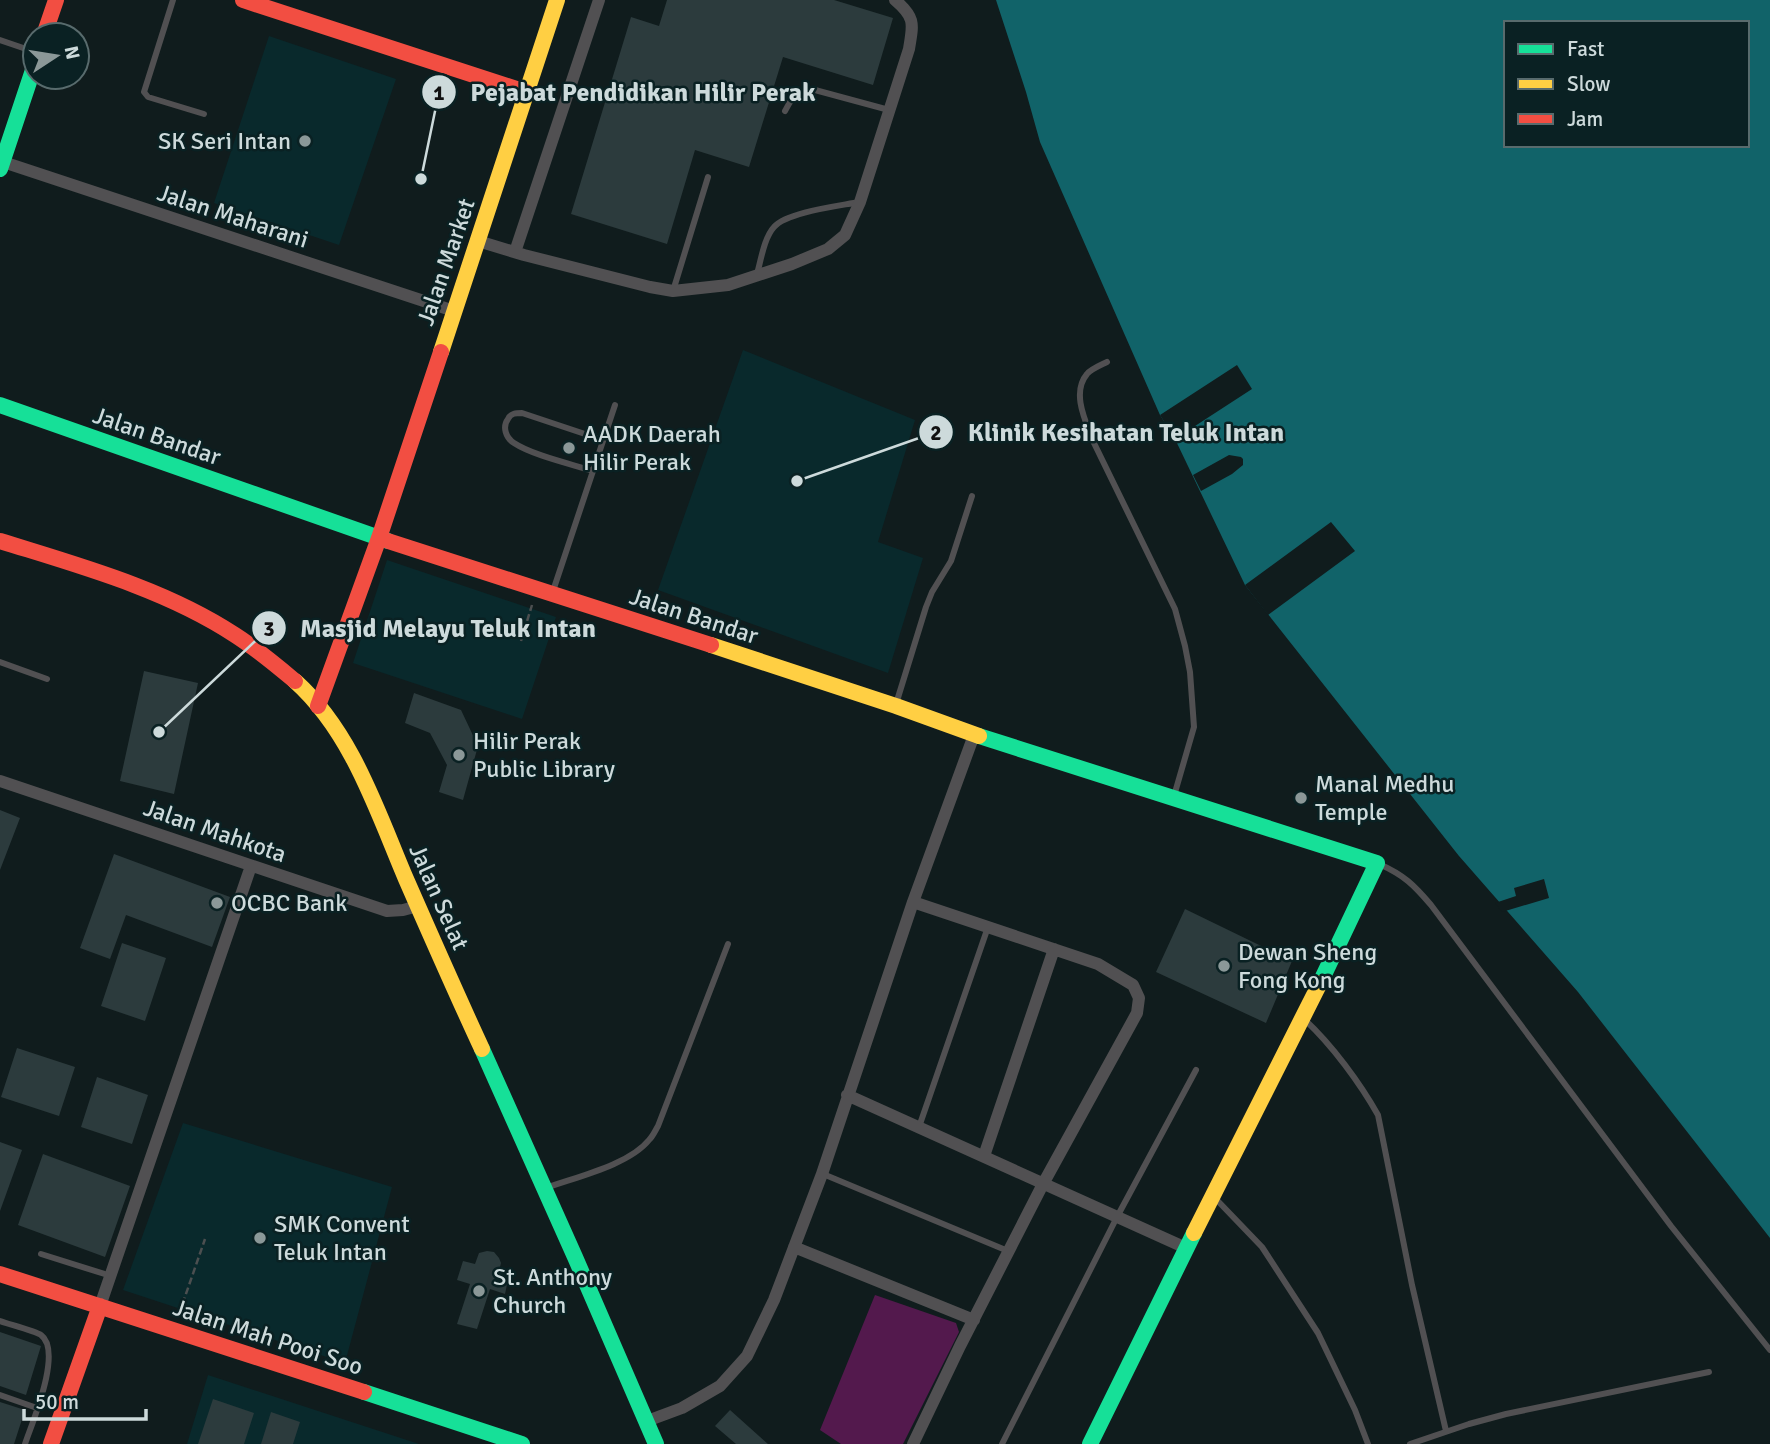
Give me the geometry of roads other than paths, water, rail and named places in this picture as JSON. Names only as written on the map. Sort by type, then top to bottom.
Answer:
[{"type":"street","points":[[49,21],[56,0]]},
{"type":"street","points":[[243,0],[526,92]]},
{"type":"street","name":"Jalan Market","points":[[318,706],[379,538],[556,0]]},
{"type":"street","points":[[515,252],[599,0]]},
{"type":"street","points":[[478,241],[673,291],[728,285],[828,249],[845,235],[860,202],[909,49],[913,25],[906,9],[895,0]]},
{"type":"street","points":[[1,164],[26,91]]},
{"type":"street","name":"Jalan Maharani","points":[[1,164],[454,311]]},
{"type":"street","name":"Jalan Bandar","points":[[0,405],[379,538],[895,706],[974,735],[1377,863]]},
{"type":"street","name":"Jalan Selat","points":[[0,541],[111,576],[189,607],[228,629],[300,686],[337,732],[355,763],[656,1444]]},
{"type":"street","points":[[647,1422],[682,1408],[720,1385],[747,1356],[774,1300],[822,1174],[913,902],[974,735]]},
{"type":"street","name":"Jalan Mahkota","points":[[0,781],[387,911],[418,906]]},
{"type":"street","points":[[1090,1444],[1303,1019],[1377,863]]},
{"type":"street","points":[[51,1444],[251,866]]},
{"type":"street","points":[[913,902],[1098,964],[1133,985],[1139,998],[1137,1013],[1008,1251],[913,1444]]},
{"type":"street","points":[[984,1156],[1054,949]]},
{"type":"street","points":[[847,1095],[1186,1248]]},
{"type":"street","points":[[794,1247],[974,1321]]},
{"type":"street","name":"Jalan Mah Pooi Soo","points":[[0,1274],[522,1444]]},
{"type":"lane","points":[[173,0],[144,92],[148,97],[204,114]]},
{"type":"lane","points":[[0,40],[21,47]]},
{"type":"lane","points":[[785,111],[793,95],[803,90],[815,90],[889,110]]},
{"type":"lane","points":[[673,291],[708,177]]},
{"type":"lane","points":[[757,276],[768,239],[774,228],[784,219],[860,202]]},
{"type":"lane","points":[[1107,362],[1087,373],[1080,388],[1082,413],[1175,609],[1190,672],[1194,727],[1173,797]]},
{"type":"lane","points":[[545,591],[593,471],[615,405]]},
{"type":"lane","points":[[593,471],[513,443],[505,431],[505,424],[514,413],[522,413],[603,440]]},
{"type":"lane","points":[[895,706],[926,607],[951,561],[972,496]]},
{"type":"lane","points":[[0,662],[47,679]]},
{"type":"lane","points":[[1377,863],[1398,873],[1432,905],[1671,1226],[1770,1350]]},
{"type":"lane","points":[[919,1127],[988,927]]},
{"type":"lane","points":[[544,1188],[621,1162],[650,1140],[728,944]]},
{"type":"lane","points":[[1303,1019],[1322,1036],[1367,1095],[1378,1115],[1412,1285],[1446,1432]]},
{"type":"lane","points":[[1002,1444],[1117,1217],[1196,1070]]},
{"type":"lane","points":[[822,1174],[1008,1251]]},
{"type":"lane","points":[[1213,1195],[1262,1247],[1318,1333],[1355,1410],[1368,1444]]},
{"type":"lane","points":[[41,1254],[111,1276]]},
{"type":"lane","points":[[0,1321],[41,1335],[49,1353],[37,1408],[25,1444]]},
{"type":"lane","points":[[1409,1444],[1506,1414],[1709,1372]]},
{"type":"lane","points":[[0,1395],[37,1408]]},
{"type":"water","points":[[996,0],[1770,0],[1770,1238],[1578,992],[1459,856],[1245,585],[1175,439],[1160,415],[1040,142]]},
{"type":"place","name":"SK Seri Intan","points":[[305,141]]},
{"type":"place","name":"Pejabat Pendidikan Hilir Perak","points":[[421,179]]},
{"type":"place","name":"AADK Daerah Hilir Perak","points":[[569,448]]},
{"type":"place","name":"Klinik Kesihatan Teluk Intan","points":[[797,481]]},
{"type":"place","name":"Masjid Melayu Teluk Intan","points":[[159,732]]},
{"type":"place","name":"Hilir Perak Public Library","points":[[459,755]]},
{"type":"place","name":"Manal Medhu Temple","points":[[1301,798]]},
{"type":"place","name":"OCBC Bank","points":[[217,903]]},
{"type":"place","name":"Dewan Sheng Fong Kong","points":[[1224,966]]},
{"type":"place","name":"SMK Convent Teluk Intan","points":[[260,1238]]},
{"type":"place","name":"St. Anthony Church","points":[[479,1291]]}]
